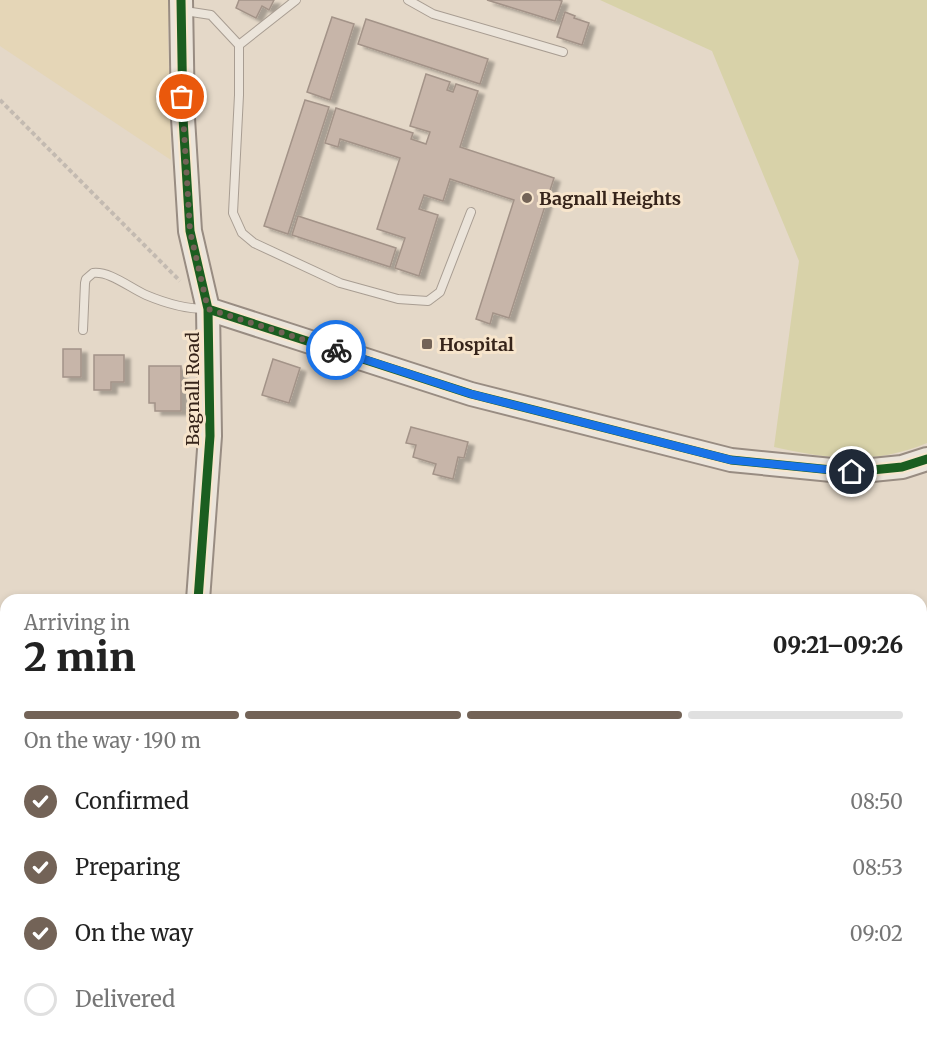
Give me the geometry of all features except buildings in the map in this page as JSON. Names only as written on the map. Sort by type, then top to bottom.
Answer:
[{"type":"street","name":"Bagnall Road","points":[[181,5],[183,118],[190,231],[208,309],[210,436],[198,594]]},
{"type":"street","points":[[208,309],[471,394],[731,460],[852,472],[902,467],[927,459]]},
{"type":"lane","points":[[239,45],[296,0]]},
{"type":"lane","points":[[408,0],[433,14],[562,52]]},
{"type":"lane","points":[[181,5],[211,15],[239,45],[233,213],[242,233],[254,243],[339,283],[398,299],[428,301],[440,292],[471,212]]},
{"type":"lane","points":[[83,330],[85,284],[86,279],[93,273],[106,275],[146,295],[166,302],[192,309],[208,309]]},
{"type":"path","points":[[0,100],[183,284]]},
{"type":"shaded area","points":[[0,0],[171,0],[168,30],[171,160],[0,46]]},
{"type":"shaded area","points":[[600,0],[927,0],[927,443],[889,455],[851,458],[813,455],[774,447],[799,261],[712,51]]},
{"type":"cycle path","points":[[181,0],[183,118],[190,231],[208,309],[210,436],[198,594]]},
{"type":"cycle path","points":[[208,309],[471,394],[731,460],[852,472],[902,467],[927,459]]},
{"type":"way so far","points":[[182,97],[190,231],[208,309],[336,350]]},
{"type":"place","name":"Bagnall Heights","points":[[527,198]]},
{"type":"place","name":"Hospital","points":[[427,344]]},
{"type":"route","points":[[336,350],[471,394],[731,460],[852,472]]}]
